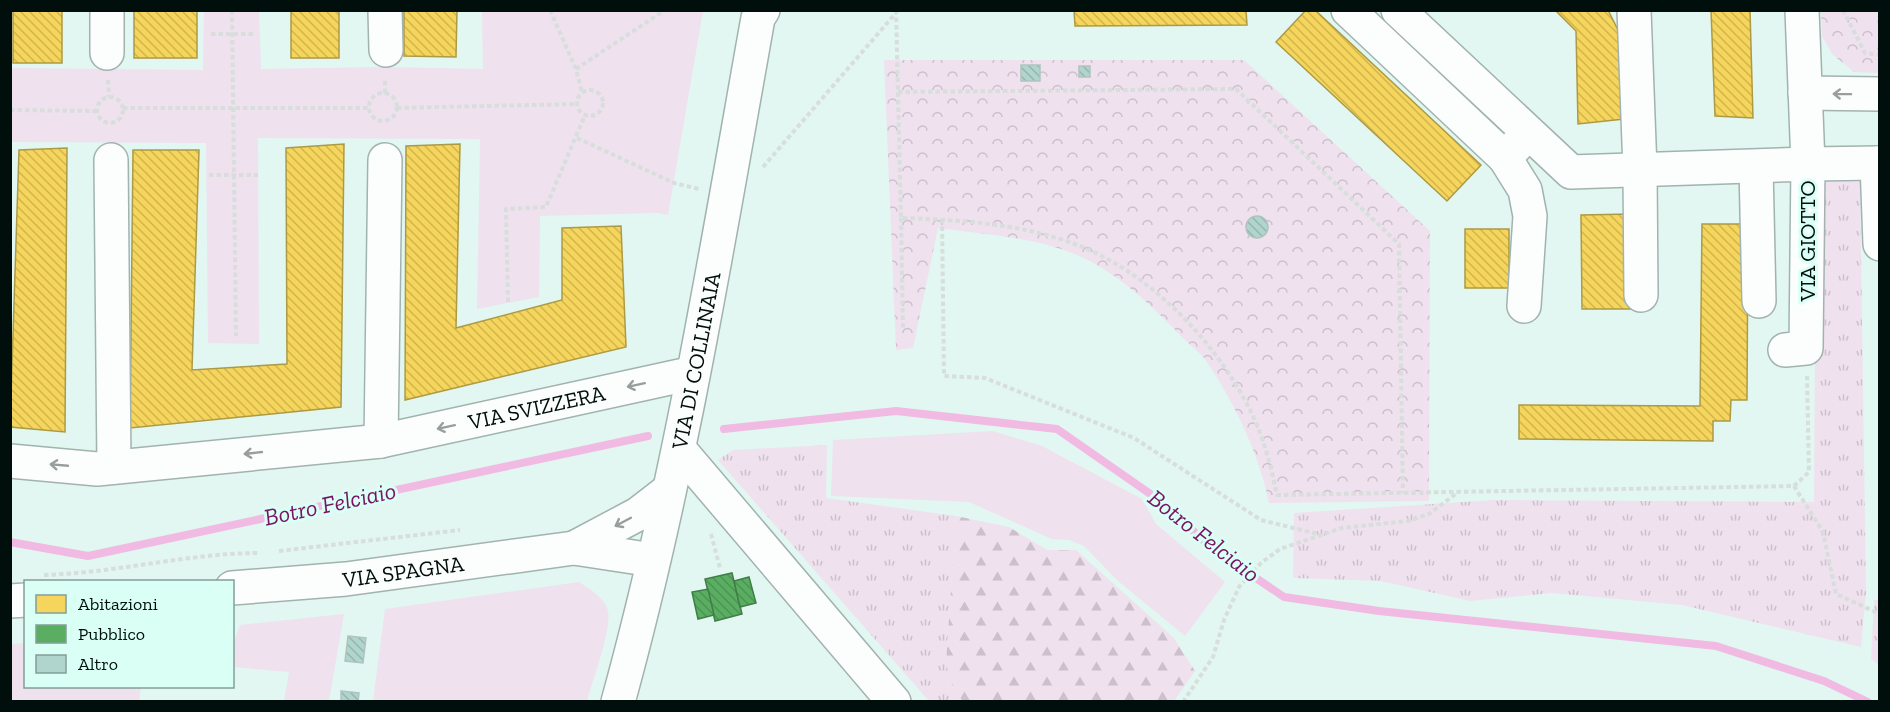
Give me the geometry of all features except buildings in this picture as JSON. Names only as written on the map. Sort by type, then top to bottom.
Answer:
[{"type":"street","points":[[106,10],[107,52]]},
{"type":"street","points":[[385,10],[386,50]]},
{"type":"street","points":[[1348,10],[1504,158],[1525,190],[1530,216],[1524,306]]},
{"type":"street","name":"VIA GIOTTO","points":[[1398,10],[1571,172],[1808,164],[1799,355]]},
{"type":"street","points":[[1634,10],[1640,170],[1641,295]]},
{"type":"street","points":[[1802,10],[1808,164],[1878,164],[1880,244]]},
{"type":"street","name":"VIA DI COLLINAIA","points":[[618,702],[643,609],[679,449],[758,13]]},
{"type":"street","points":[[1805,93],[1880,94]]},
{"type":"street","points":[[1504,158],[1528,133]]},
{"type":"street","points":[[111,160],[114,467]]},
{"type":"street","points":[[381,441],[386,160]]},
{"type":"street","points":[[1756,167],[1760,301]]},
{"type":"street","name":"VIA SVIZZERA","points":[[10,461],[97,469],[381,441],[693,373]]},
{"type":"street","points":[[679,449],[894,702]]},
{"type":"street","name":"VIA SPAGNA","points":[[574,548],[638,514],[669,490]]},
{"type":"street","name":"VIA SPAGNA","points":[[234,588],[346,579],[574,548],[653,560]]},
{"type":"path","points":[[232,10],[236,336]]},
{"type":"path","points":[[550,10],[576,69],[582,93],[577,104]]},
{"type":"path","points":[[576,69],[665,10]]},
{"type":"path","points":[[1843,10],[1865,53],[1880,54]]},
{"type":"path","points":[[896,12],[903,329]]},
{"type":"path","points":[[758,174],[896,12]]},
{"type":"path","points":[[211,34],[255,34]]},
{"type":"path","points":[[898,92],[1236,88],[1399,244],[1403,493]]},
{"type":"path","points":[[582,93],[595,90],[603,99],[601,111],[594,116],[585,116]]},
{"type":"path","points":[[385,93],[393,96],[397,108],[393,117],[380,121],[372,116],[369,108],[375,95],[385,93]]},
{"type":"path","points":[[96,111],[102,99],[110,97],[117,99],[123,108]]},
{"type":"path","points":[[397,108],[577,104]]},
{"type":"path","points":[[577,104],[585,116]]},
{"type":"path","points":[[123,108],[369,108]]},
{"type":"path","points":[[96,111],[102,121],[110,123],[118,120],[123,108]]},
{"type":"path","points":[[10,111],[96,111]]},
{"type":"path","points":[[508,302],[506,209],[546,207],[585,116]]},
{"type":"path","points":[[576,138],[674,183]]},
{"type":"path","points":[[209,175],[258,176]]},
{"type":"path","points":[[901,218],[942,219],[1022,228],[1074,243],[1132,274],[1162,298],[1214,352],[1251,412],[1268,457],[1277,495],[1794,486],[1809,472],[1799,355]]},
{"type":"path","points":[[942,219],[944,376],[985,378],[1134,438],[1261,520],[1318,534]]},
{"type":"path","points":[[1794,486],[1823,532],[1836,594],[1880,614]]},
{"type":"path","points":[[1184,702],[1213,657],[1224,620],[1239,587],[1261,563],[1280,549],[1318,534],[1342,528],[1408,521],[1429,514],[1458,492]]},
{"type":"path","points":[[710,530],[720,568]]},
{"type":"green space","points":[[204,11],[259,11],[261,69],[385,67],[483,69],[482,11],[703,11],[668,215],[657,213],[540,216],[539,297],[477,309],[480,139],[258,138],[259,344],[208,343],[206,143],[10,142],[11,68],[203,70]]},
{"type":"green space","points":[[1821,11],[1879,11],[1879,73],[1854,72],[1832,54],[1822,36]]},
{"type":"green space","points":[[884,60],[1244,60],[1430,231],[1429,501],[1269,503],[1253,449],[1245,431],[1228,397],[1204,358],[1133,290],[1104,269],[1072,253],[1040,243],[938,228],[913,348],[896,350]]},
{"type":"green space","points":[[1816,181],[1860,182],[1866,592],[1861,647],[1682,605],[1552,593],[1470,601],[1381,581],[1293,578],[1294,513],[1494,500],[1814,502]]},
{"type":"green space","points":[[993,431],[1042,446],[1142,499],[1156,524],[1225,582],[1185,636],[1118,581],[1084,546],[1069,540],[1052,539],[969,502],[831,496],[833,440]]},
{"type":"green space","points":[[827,445],[826,498],[956,516],[946,663],[954,690],[963,701],[929,701],[718,460],[733,450]]},
{"type":"green space","points":[[956,516],[1009,527],[1047,550],[1076,550],[1174,638],[1195,671],[1174,701],[963,701],[954,691],[946,663]]},
{"type":"green space","points":[[579,582],[601,598],[608,611],[607,630],[587,701],[373,701],[385,609]]},
{"type":"green space","points":[[1874,600],[1879,600],[1879,665],[1871,659]]},
{"type":"green space","points":[[344,614],[329,701],[284,701],[289,672],[234,667],[234,641],[240,625]]},
{"type":"green space","points":[[24,643],[24,688],[141,688],[139,701],[11,701],[11,644]]},
{"type":"waterway","name":"Botro Felciaio","points":[[724,429],[896,411],[1057,429],[1159,500],[1213,549],[1284,597],[1379,611],[1716,646],[1824,681],[1868,702]]},
{"type":"waterway","name":"Botro Felciaio","points":[[10,542],[88,556],[648,436]]}]
